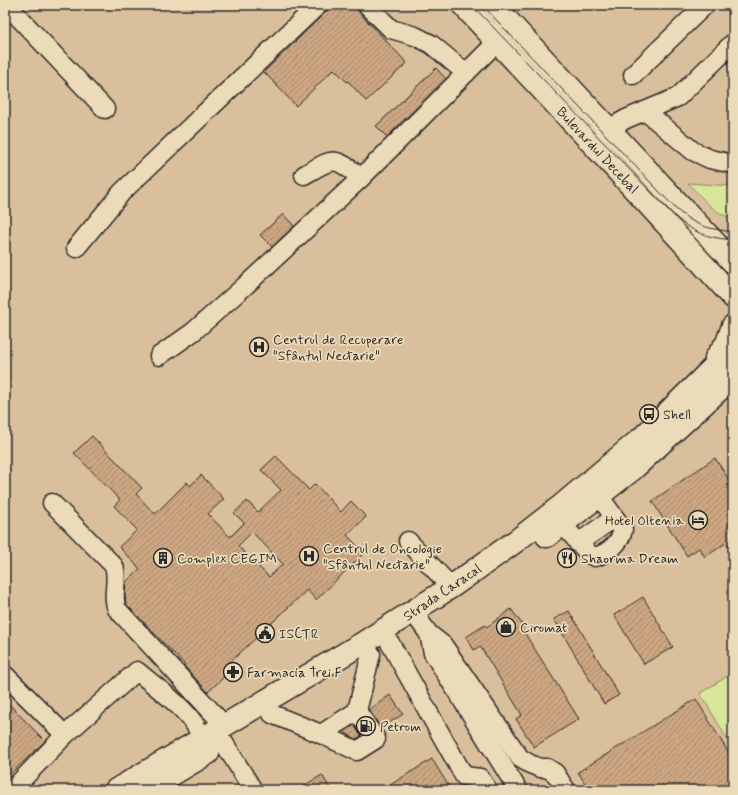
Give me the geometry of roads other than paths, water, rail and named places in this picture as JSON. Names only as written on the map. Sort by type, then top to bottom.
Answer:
[{"type":"main road","name":"Bulevardul Decebal","points":[[462,5],[497,42],[732,260]]},
{"type":"main road","name":"Bulevardul Decebal","points":[[493,5],[728,292]]},
{"type":"main road","points":[[700,381],[727,343],[733,325],[728,292]]},
{"type":"main road","name":"Strada Caracal","points":[[146,790],[224,734],[367,649],[421,623],[451,587],[516,541],[561,506],[643,437],[733,348]]},
{"type":"main road","name":"Strada Caracal","points":[[116,790],[202,738],[224,734],[272,714],[367,649],[390,642],[421,623],[497,572],[599,496],[633,468],[733,377]]},
{"type":"lane","points":[[7,5],[105,109]]},
{"type":"lane","points":[[76,248],[122,192],[318,5]]},
{"type":"lane","points":[[367,5],[391,29],[415,36],[432,44],[466,73]]},
{"type":"lane","points":[[632,75],[705,5]]},
{"type":"lane","points":[[159,356],[193,332],[246,285],[361,178],[497,42]]},
{"type":"lane","points":[[600,136],[626,119],[678,97],[733,43]]},
{"type":"lane","points":[[645,111],[693,151],[710,159],[733,164]]},
{"type":"lane","points":[[304,175],[328,161],[338,162],[345,165],[361,178]]},
{"type":"lane","points":[[562,524],[578,543],[614,518],[599,496]]},
{"type":"lane","points":[[52,503],[114,566],[116,572],[114,603],[117,609],[224,734],[253,790]]},
{"type":"lane","points":[[408,541],[451,587]]},
{"type":"lane","points":[[421,623],[433,653],[518,790]]},
{"type":"lane","points":[[421,623],[443,645],[520,758],[530,764],[540,768],[547,768],[555,773],[566,790]]},
{"type":"lane","points":[[390,642],[464,776],[480,778],[488,790]]},
{"type":"lane","points":[[272,714],[358,751],[376,739],[357,711],[367,649]]},
{"type":"lane","points":[[12,790],[65,735],[137,672],[190,716],[198,728],[202,738]]},
{"type":"lane","points":[[5,675],[65,735]]},
{"type":"lane","points":[[321,734],[357,711]]},
{"type":"tram line","points":[[472,5],[671,213],[699,233],[733,240]]},
{"type":"tram line","points":[[482,5],[676,209],[690,220],[702,226],[733,232]]},
{"type":"place","name":"Centrul de Recuperare \"Sfântul Nectarie\"","points":[[259,347]]},
{"type":"place","name":"Shell","points":[[649,414]]},
{"type":"place","name":"Hotel Oltenia","points":[[698,520]]},
{"type":"place","name":"Centrul de Oncologie \"Sfântul Nectarie\"","points":[[309,556]]},
{"type":"place","name":"Complex CEGIM","points":[[163,558]]},
{"type":"place","name":"Shaorma Dream","points":[[567,558]]},
{"type":"place","name":"Ciromat","points":[[506,627]]},
{"type":"place","name":"ISCTR","points":[[265,633]]},
{"type":"place","name":"Farmacia Trei F","points":[[233,672]]},
{"type":"place","name":"Petrom","points":[[366,726]]}]
